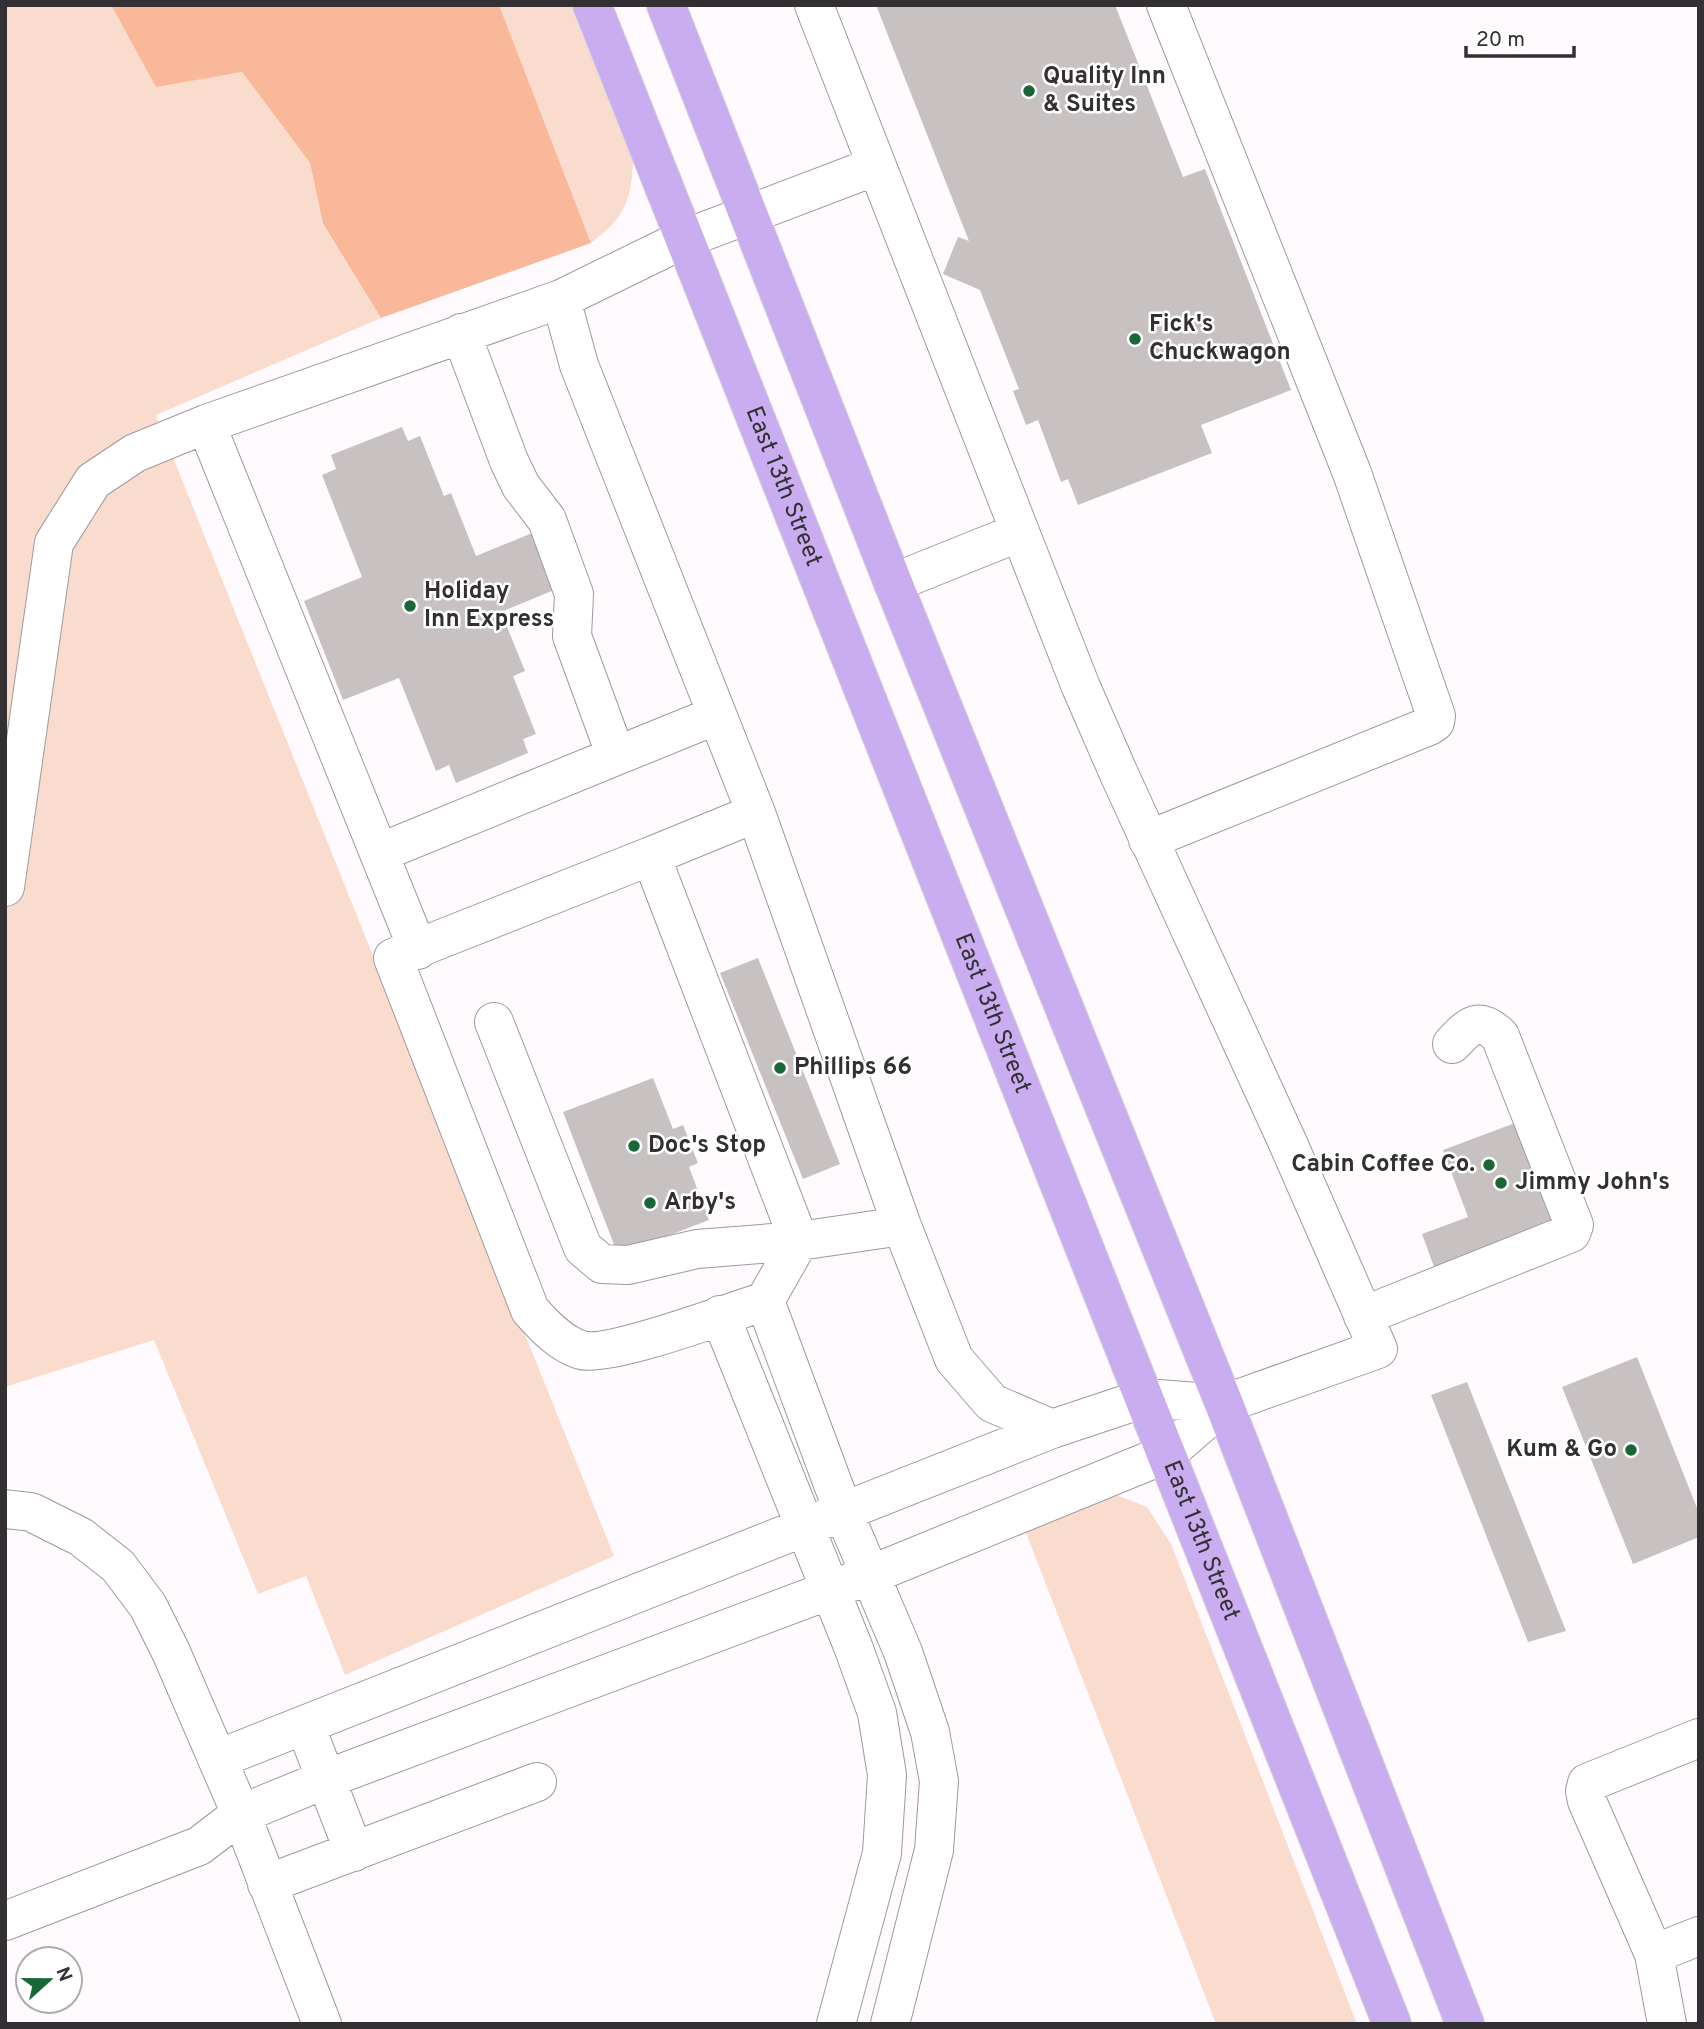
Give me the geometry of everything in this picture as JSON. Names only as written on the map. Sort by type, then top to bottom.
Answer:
[{"type":"main road","name":"East 13th Street","points":[[592,5],[1392,2024]]},
{"type":"main road","points":[[666,5],[893,583],[1224,1404],[1465,2024]]},
{"type":"lane","points":[[5,1921],[199,1846],[241,1814],[326,1779],[870,1575],[1166,1454],[1224,1404],[1378,1349],[1081,687],[814,5]]},
{"type":"lane","points":[[1148,840],[1429,726],[1435,722],[1436,716],[1352,473],[1166,5]]},
{"type":"lane","points":[[5,887],[54,543],[93,481],[135,453],[206,424],[561,299],[684,239],[876,166]]},
{"type":"lane","points":[[561,299],[579,365],[755,813],[902,1226],[954,1359],[992,1403],[1052,1429]]},
{"type":"lane","points":[[461,334],[509,461],[521,486],[547,520],[574,594],[572,636],[616,756]]},
{"type":"lane","points":[[206,424],[418,950]]},
{"type":"lane","points":[[893,583],[1020,532]]},
{"type":"lane","points":[[379,853],[717,715]]},
{"type":"lane","points":[[755,813],[393,958],[530,1310],[550,1332],[582,1350],[617,1348],[765,1301],[799,1241]]},
{"type":"lane","points":[[651,856],[799,1241]]},
{"type":"lane","points":[[494,1022],[583,1248],[602,1264],[628,1265],[697,1249],[799,1241],[902,1226]]},
{"type":"lane","points":[[1363,1316],[1571,1233],[1574,1225],[1500,1037],[1494,1030],[1479,1024],[1470,1026],[1452,1044]]},
{"type":"lane","points":[[765,1301],[843,1511],[903,1652],[930,1732],[939,1781],[934,1850],[890,2024]]},
{"type":"lane","points":[[720,1315],[877,1713],[887,1775],[882,1853],[836,2024]]},
{"type":"lane","points":[[218,1759],[1052,1429],[1145,1398],[1224,1404]]},
{"type":"lane","points":[[5,1508],[30,1512],[81,1537],[118,1566],[148,1606],[241,1814],[322,2024]]},
{"type":"lane","points":[[305,1725],[354,1852]]},
{"type":"lane","points":[[1667,2024],[1654,1954],[1585,1791],[1587,1783],[1699,1738]]},
{"type":"lane","points":[[267,1884],[537,1782]]},
{"type":"lane","points":[[1654,1954],[1699,1936]]},
{"type":"shaded area","points":[[5,5],[111,5],[156,86],[242,72],[310,163],[323,225],[381,318],[156,415],[614,1556],[345,1675],[306,1576],[258,1594],[154,1340],[5,1387]]},
{"type":"shaded area","points":[[111,5],[499,5],[591,243],[381,318],[323,224],[310,163],[242,72],[156,87]]},
{"type":"shaded area","points":[[499,5],[572,5],[633,160],[631,186],[624,208],[611,226],[591,243]]},
{"type":"shaded area","points":[[1114,1494],[1147,1507],[1171,1544],[1357,2024],[1216,2024],[1023,1525]]},
{"type":"building","points":[[876,5],[1115,5],[1183,177],[1205,169],[1291,390],[1201,425],[1212,453],[1078,505],[1068,479],[1061,482],[1038,420],[1026,425],[1013,391],[1019,389],[980,290],[943,274],[958,237],[969,241]]},
{"type":"building","name":"Holiday Inn Express","points":[[402,427],[408,441],[420,436],[444,496],[451,493],[476,556],[537,531],[559,588],[501,612],[525,671],[513,676],[536,734],[523,739],[528,753],[456,783],[449,765],[436,771],[399,678],[343,700],[304,601],[362,577],[322,475],[336,469],[331,455]]},
{"type":"building","name":"Phillips 66","points":[[758,958],[840,1164],[803,1179],[720,973]]},
{"type":"building","points":[[653,1078],[673,1129],[683,1125],[698,1163],[689,1167],[709,1220],[618,1255],[563,1112]]},
{"type":"building","name":"Jimmy John's","points":[[1523,1120],[1559,1217],[1542,1223],[1546,1234],[1437,1275],[1422,1234],[1468,1217],[1443,1150]]},
{"type":"building","name":"Kum & Go","points":[[1637,1357],[1699,1513],[1699,1537],[1633,1564],[1562,1387]]},
{"type":"building","name":"Kum & Go","points":[[1467,1382],[1566,1631],[1528,1642],[1431,1395]]},
{"type":"place","name":"Quality Inn & Suites","points":[[1029,91]]},
{"type":"place","name":"Fick's Chuckwagon","points":[[1135,339]]},
{"type":"place","name":"Holiday Inn Express","points":[[410,606]]},
{"type":"place","name":"Phillips 66","points":[[780,1068]]},
{"type":"place","name":"Doc's Stop","points":[[634,1146]]},
{"type":"place","name":"Cabin Coffee Co.","points":[[1489,1165]]},
{"type":"place","name":"Jimmy John's","points":[[1501,1183]]},
{"type":"place","name":"Arby's","points":[[650,1203]]},
{"type":"place","name":"Kum & Go","points":[[1631,1450]]}]
